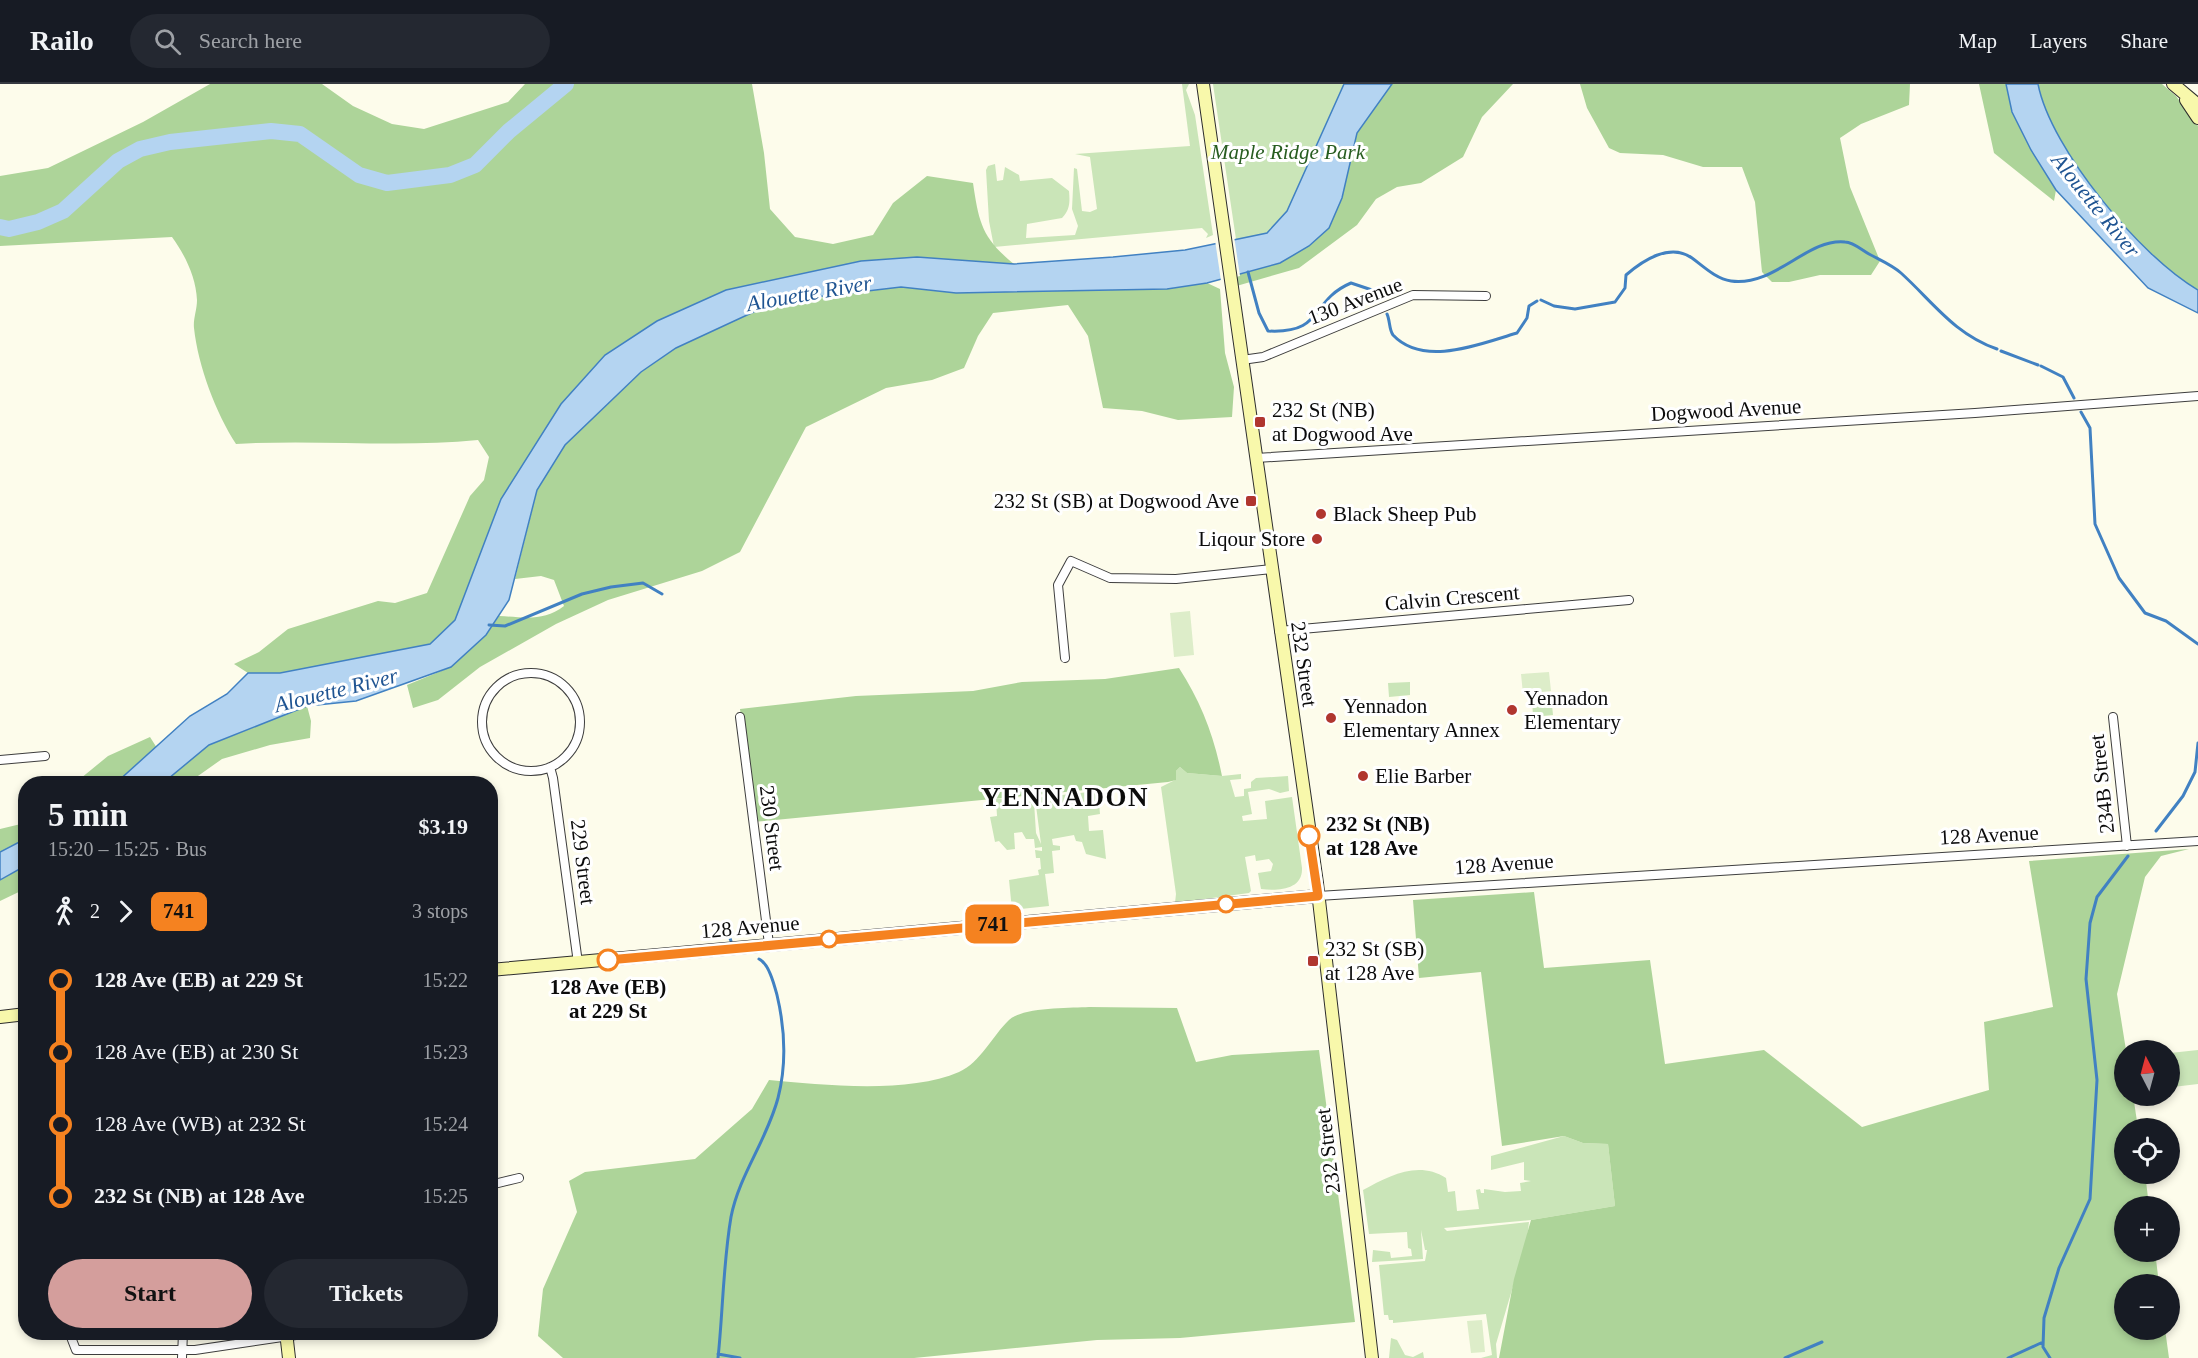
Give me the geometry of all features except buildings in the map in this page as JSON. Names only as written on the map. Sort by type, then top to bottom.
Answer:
[{"type":"main road","name":"232 Street","points":[[1203,84],[1318,896],[1372,1358]]},
{"type":"main road","points":[[2173,84],[2198,105]]},
{"type":"main road","points":[[2184,93],[2198,118]]},
{"type":"main road","name":"128 Avenue","points":[[498,969],[1318,896]]},
{"type":"main road","points":[[0,1017],[18,1016]]},
{"type":"main road","points":[[287,1340],[289,1358]]},
{"type":"street","name":"130 Avenue","points":[[1242,360],[1263,357],[1413,295],[1486,296]]},
{"type":"street","name":"Dogwood Avenue","points":[[1256,458],[1975,413],[2198,396]]},
{"type":"street","points":[[1065,658],[1058,585],[1071,561],[1110,578],[1176,579],[1272,569]]},
{"type":"street","name":"Calvin Crescent","points":[[1279,631],[1629,600]]},
{"type":"street","points":[[536,674],[552,678],[565,687],[575,700],[580,723],[577,739],[569,753],[550,767],[534,770],[518,769],[503,762],[488,744],[483,729],[485,705],[494,691],[513,677],[536,674]]},
{"type":"street","name":"230 Street","points":[[740,717],[769,944]]},
{"type":"street","name":"234B Street","points":[[2113,717],[2127,846]]},
{"type":"street","points":[[0,760],[45,756]]},
{"type":"street","name":"229 Street","points":[[550,767],[554,778],[578,963]]},
{"type":"street","name":"128 Avenue","points":[[1318,896],[2198,841]]},
{"type":"street","points":[[498,1183],[519,1178]]},
{"type":"street","points":[[72,1340],[76,1350],[182,1354],[263,1340]]},
{"type":"green space","points":[[210,84],[322,84],[353,106],[392,124],[424,129],[508,102],[525,84],[752,84],[764,153],[770,209],[795,237],[833,244],[873,235],[893,203],[927,176],[973,183],[977,209],[984,229],[995,246],[1014,264],[917,257],[861,261],[726,290],[657,321],[605,355],[501,499],[455,620],[430,644],[280,673],[248,673],[234,664],[259,652],[288,629],[378,601],[395,603],[427,593],[470,496],[484,480],[489,457],[478,440],[417,443],[236,444],[215,404],[199,358],[194,328],[197,300],[194,283],[185,259],[172,237],[0,246],[0,176],[48,168],[143,122]]},
{"type":"green space","points":[[1182,84],[1189,84],[1186,90],[1195,115],[1213,235],[1206,238],[1208,234],[1202,228],[994,247],[989,221],[986,170],[988,166],[995,164],[997,181],[1003,180],[1005,167],[1019,175],[1020,181],[1052,178],[1069,191],[1069,206],[1062,218],[1027,224],[1026,238],[1075,235],[1078,226],[1072,209],[1074,168],[1077,169],[1082,211],[1090,212],[1097,209],[1090,157],[1075,154],[1190,146]]},
{"type":"green space","name":"Maple Ridge Park","points":[[1213,84],[1392,84],[1241,273]]},
{"type":"green space","points":[[1392,84],[1513,84],[1482,117],[1463,157],[1421,183],[1397,187],[1376,199],[1357,225],[1299,268],[1233,287],[1231,275],[1280,263],[1329,228],[1342,198],[1357,133]]},
{"type":"green space","points":[[1580,84],[1910,84],[1909,105],[1861,124],[1840,138],[1850,187],[1880,261],[1871,275],[1820,275],[1789,282],[1772,282],[1762,272],[1755,202],[1742,167],[1703,167],[1663,155],[1620,153],[1609,148],[1587,108]]},
{"type":"green space","points":[[1979,84],[2006,84],[2026,139],[2056,190],[2054,201],[1994,153]]},
{"type":"green space","points":[[2038,84],[2162,84],[2176,96],[2198,126],[2198,290],[2151,253],[2101,199],[2060,139],[2046,110]]},
{"type":"green space","points":[[1207,283],[1220,289],[1225,353],[1234,387],[1232,417],[1178,420],[1142,411],[1103,408],[1088,336],[1068,305],[993,313],[978,336],[964,368],[932,380],[886,388],[806,427],[740,552],[702,571],[608,600],[556,624],[480,667],[438,700],[413,708],[407,685],[451,667],[486,635],[499,616],[541,616],[564,606],[554,580],[541,576],[515,579],[537,490],[565,445],[641,372],[676,348],[760,309],[808,298],[901,287],[956,293],[1167,289]]},
{"type":"green space","points":[[1190,611],[1194,655],[1174,657],[1170,613]]},
{"type":"green space","points":[[1179,668],[1206,720],[1222,776],[1187,773],[1180,767],[1176,771],[1176,780],[1168,782],[753,822],[740,709],[856,696],[973,691],[1022,682],[1105,679]]},
{"type":"green space","points":[[1549,672],[1551,691],[1523,694],[1521,674]]},
{"type":"green space","points":[[1410,682],[1410,695],[1389,697],[1388,683]]},
{"type":"green space","points":[[1551,695],[1553,715],[1533,717],[1532,697]]},
{"type":"green space","points":[[307,706],[311,721],[310,738],[270,745],[222,759],[198,776],[171,776],[209,745]]},
{"type":"green space","points":[[150,737],[157,748],[124,776],[84,776],[108,756]]},
{"type":"green space","points":[[1180,767],[1187,773],[1222,776],[1241,774],[1241,779],[1230,780],[1235,797],[1244,796],[1244,789],[1251,788],[1251,782],[1256,778],[1288,776],[1289,791],[1280,793],[1269,789],[1248,792],[1252,814],[1242,816],[1243,821],[1267,819],[1265,801],[1292,797],[1302,868],[1301,875],[1294,885],[1275,890],[1261,889],[1258,873],[1271,871],[1273,864],[1269,859],[1256,861],[1255,855],[1245,857],[1251,891],[1249,893],[1175,903],[1176,894],[1161,787],[1175,780],[1176,771]]},
{"type":"green space","points":[[1098,791],[1100,814],[1088,816],[1089,831],[1103,830],[1106,859],[1086,854],[1082,842],[1076,841],[1074,835],[1052,839],[1053,845],[1060,846],[1060,850],[1052,851],[1054,873],[1045,874],[1049,906],[1012,910],[1009,880],[1039,875],[1040,858],[1036,858],[1035,850],[1042,851],[1042,847],[1035,848],[1034,839],[1026,839],[1022,832],[1014,833],[1015,849],[1007,850],[999,841],[995,842],[990,817],[997,816],[996,799],[1016,798],[1020,801],[1034,802],[1036,833],[1041,844],[1035,798]]},
{"type":"green space","points":[[18,825],[18,843],[0,852],[0,829]]},
{"type":"green space","points":[[2189,849],[2161,856],[2145,877],[2117,994],[2124,1040],[2114,1040],[2114,1106],[2135,1106],[2136,1118],[2114,1118],[2114,1184],[2146,1184],[2148,1196],[2114,1196],[2114,1262],[2156,1262],[2158,1274],[2114,1274],[2114,1340],[2167,1340],[2169,1358],[1499,1358],[1514,1279],[1531,1220],[1615,1206],[1608,1144],[1583,1143],[1564,1136],[1502,1146],[1481,972],[1419,978],[1413,900],[1534,892],[1544,968],[1650,960],[1665,1064],[1764,1050],[1862,1127],[1989,1090],[1984,1022],[2053,1007],[2029,861]]},
{"type":"green space","points":[[18,870],[18,892],[0,901],[0,880]]},
{"type":"green space","points":[[1177,1008],[1196,1062],[1232,1055],[1319,1050],[1355,1322],[1180,1338],[1097,1340],[914,1358],[563,1358],[538,1336],[543,1289],[577,1212],[569,1181],[585,1172],[695,1159],[752,1109],[769,1080],[891,1086],[939,1079],[967,1068],[1003,1026],[1016,1016],[1047,1009]]},
{"type":"green space","points":[[2198,1050],[2198,1084],[2180,1086],[2180,1052]]},
{"type":"green space","points":[[1564,1136],[1583,1143],[1608,1144],[1615,1206],[1531,1220],[1444,1228],[1447,1231],[1529,1222],[1527,1239],[1496,1344],[1497,1358],[1481,1358],[1492,1355],[1486,1314],[1393,1323],[1393,1320],[1389,1320],[1388,1315],[1384,1315],[1379,1265],[1425,1261],[1427,1250],[1425,1250],[1421,1230],[1423,1259],[1372,1262],[1373,1250],[1390,1252],[1391,1258],[1412,1256],[1411,1249],[1408,1248],[1407,1232],[1369,1234],[1363,1190],[1393,1175],[1425,1170],[1446,1178],[1448,1192],[1455,1191],[1457,1211],[1479,1209],[1476,1190],[1480,1189],[1481,1193],[1484,1193],[1484,1189],[1505,1192],[1521,1191],[1520,1183],[1531,1181],[1524,1180],[1524,1162],[1491,1170],[1491,1156]]},
{"type":"green space","points":[[1482,1320],[1485,1352],[1471,1353],[1467,1321]]},
{"type":"green space","points":[[1391,1338],[1397,1340],[1405,1355],[1413,1357],[1423,1352],[1424,1358],[1389,1358]]},
{"type":"water","name":"Alouette River","points":[[1344,84],[1392,84],[1357,133],[1342,198],[1329,228],[1309,246],[1280,263],[1207,283],[1167,289],[956,293],[901,287],[808,298],[760,309],[676,348],[641,372],[565,445],[537,490],[509,600],[486,635],[451,667],[356,701],[307,706],[209,745],[171,776],[124,776],[190,716],[227,694],[248,673],[280,673],[430,644],[455,620],[501,499],[561,404],[605,355],[657,321],[726,290],[861,261],[917,257],[1014,264],[1185,250],[1267,233],[1287,211]]},
{"type":"water","name":"Alouette River","points":[[2006,84],[2038,84],[2046,110],[2060,139],[2079,169],[2126,228],[2175,274],[2198,290],[2198,313],[2148,288],[2056,190],[2031,150],[2012,112]]},
{"type":"water","points":[[18,843],[18,870],[0,880],[0,852]]},
{"type":"pier","points":[[1234,236],[1240,276],[1221,281],[1215,240]]},
{"type":"waterway","points":[[0,227],[9,229],[38,222],[63,211],[118,161],[140,149],[170,142],[271,131],[300,134],[359,175],[387,183],[450,175],[475,165],[509,131],[566,84]]},
{"type":"waterway","points":[[1541,300],[1554,306],[1575,309],[1615,302],[1625,288],[1626,275],[1648,259],[1666,253],[1684,254],[1725,280],[1747,281],[1762,277],[1817,247],[1848,242],[1897,270],[1956,326],[1982,343],[1997,349]]},
{"type":"waterway","points":[[1248,272],[1259,313],[1268,331],[1286,331],[1308,322],[1328,299],[1351,283],[1375,291],[1376,301]]},
{"type":"waterway","points":[[1387,314],[1393,335],[1406,345],[1437,352],[1471,347],[1517,333],[1527,318],[1529,306],[1537,301]]},
{"type":"waterway","points":[[2001,351],[2038,365]]},
{"type":"waterway","points":[[2041,366],[2063,377],[2074,398]]},
{"type":"waterway","points":[[2081,412],[2090,428],[2095,524],[2119,578],[2145,613],[2166,621],[2198,644]]},
{"type":"waterway","points":[[489,625],[505,626],[582,594],[611,587],[643,583],[662,594]]},
{"type":"waterway","points":[[2156,831],[2183,796],[2195,772],[2198,743]]},
{"type":"waterway","points":[[2050,1358],[2043,1347],[2044,1318],[2059,1268],[2090,1199],[2097,1080],[2086,979],[2090,923],[2097,897],[2128,856]]},
{"type":"waterway","points":[[729,936],[731,941]]},
{"type":"waterway","points":[[718,1358],[731,1217],[740,1187],[773,1113],[783,1072],[784,1046],[780,1008],[771,975],[766,965],[759,959]]},
{"type":"waterway","points":[[1785,1358],[1822,1342]]},
{"type":"waterway","points":[[2008,1358],[2043,1342]]},
{"type":"waterway","points":[[718,1354],[740,1358]]},
{"type":"bus line","name":"741","points":[[608,960],[1318,896],[1309,836]]},
{"type":"place","name":"232 St (NB) at Dogwood Ave","points":[[1260,422]]},
{"type":"place","name":"232 St (SB) at Dogwood Ave","points":[[1251,501]]},
{"type":"place","name":"Black Sheep Pub","points":[[1321,514]]},
{"type":"place","name":"Liqour Store","points":[[1317,539]]},
{"type":"place","name":"Yennadon Elementary","points":[[1512,710]]},
{"type":"place","name":"Yennadon Elementary Annex","points":[[1331,718]]},
{"type":"place","name":"Elie Barber","points":[[1363,776]]},
{"type":"place","name":"232 St (NB) at 128 Ave","points":[[1309,836]]},
{"type":"place","name":"128 Ave (EB) at 229 St","points":[[608,960]]},
{"type":"place","name":"232 St (SB) at 128 Ave","points":[[1313,961]]},
{"type":"district","name":"YENNADON","points":[[1065,797]]}]
